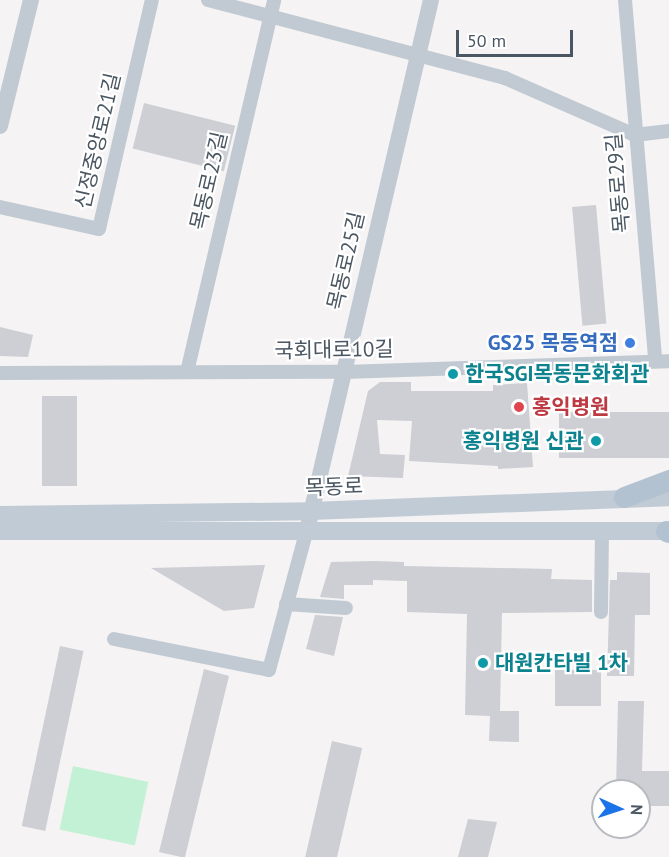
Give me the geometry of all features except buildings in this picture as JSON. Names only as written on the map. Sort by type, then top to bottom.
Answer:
[{"type":"main road","points":[[624,498],[669,480]]},
{"type":"main road","name":"목동로","points":[[2,528],[311,511],[669,497]]},
{"type":"main road","name":"목동로","points":[[2,528],[306,533],[668,532]]},
{"type":"street","points":[[0,126],[31,0]]},
{"type":"street","name":"신정중앙로21길","points":[[0,207],[99,229],[152,0]]},
{"type":"street","points":[[208,0],[505,78],[635,135],[669,131]]},
{"type":"street","name":"목동로23길","points":[[187,372],[274,0]]},
{"type":"street","name":"목동로25길","points":[[306,533],[431,0]]},
{"type":"street","name":"목동로29길","points":[[625,0],[635,135],[662,361]]},
{"type":"street","name":"국회대로10길","points":[[0,373],[344,372],[662,361]]},
{"type":"street","points":[[601,612],[602,532]]},
{"type":"street","points":[[114,639],[269,670],[306,533]]},
{"type":"street","points":[[286,604],[346,608]]},
{"type":"green space","points":[[73,766],[148,782],[135,846],[59,830]]},
{"type":"place","name":"GS25 목동역점","points":[[630,343]]},
{"type":"place","name":"한국SGI목동문화회관","points":[[453,374]]},
{"type":"place","name":"홍익병원","points":[[519,407]]},
{"type":"place","name":"홍익병원 신관","points":[[596,441]]},
{"type":"place","name":"대원칸타빌 1차","points":[[483,663]]}]
